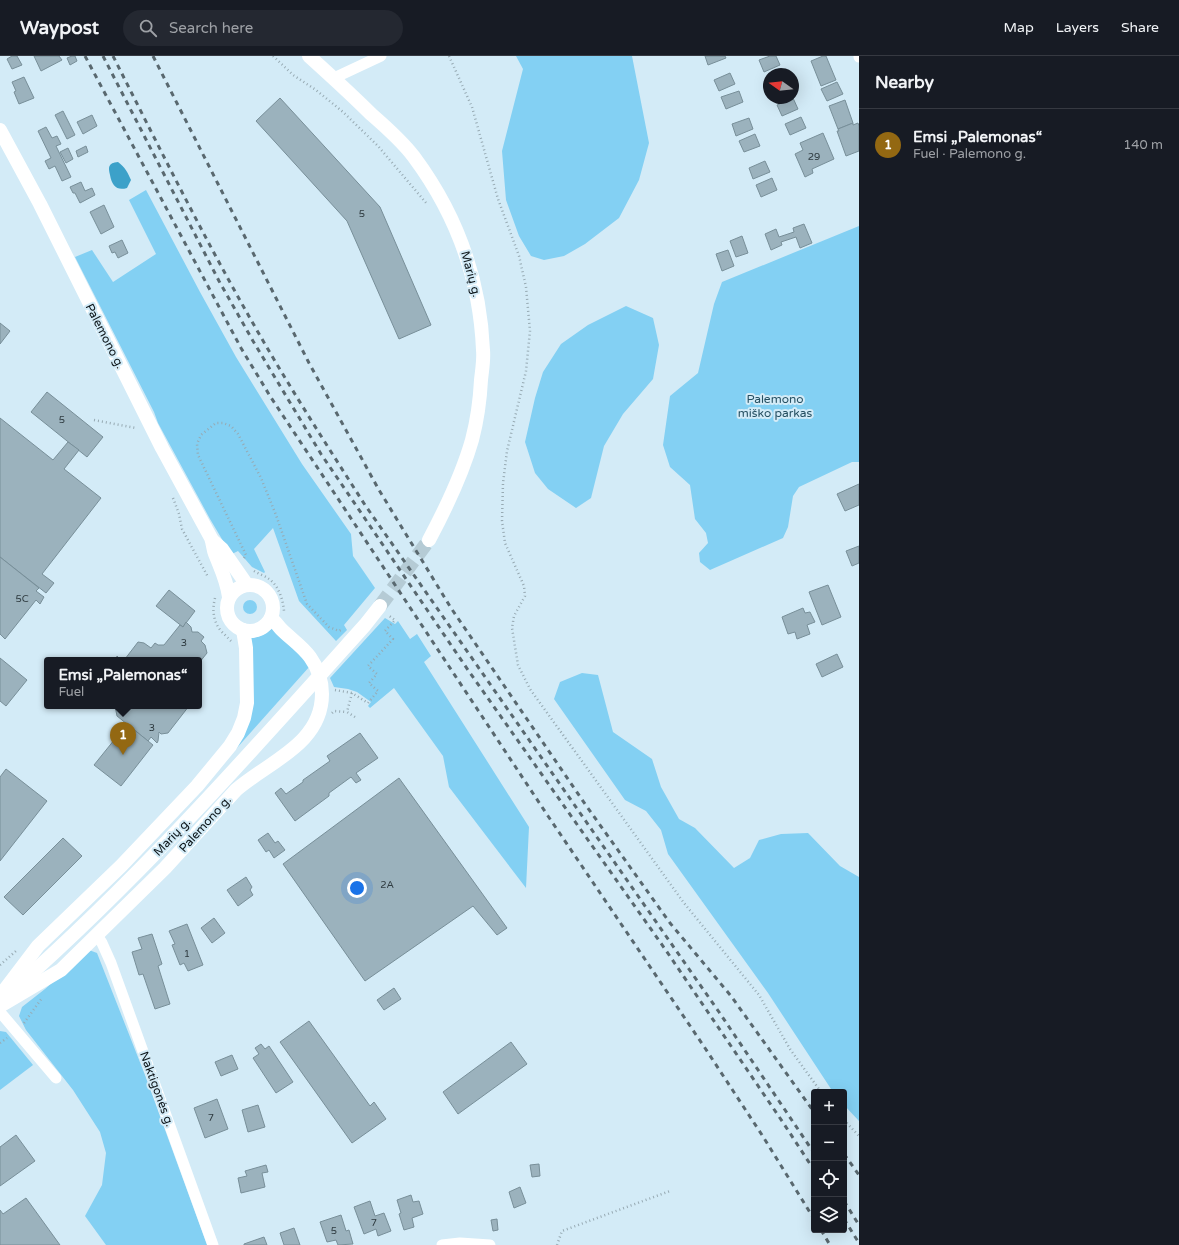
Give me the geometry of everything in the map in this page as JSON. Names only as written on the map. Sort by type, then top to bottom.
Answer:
[{"type":"street","name":"Marių g.","points":[[309,56],[383,125],[413,156],[433,184],[453,220],[469,262],[479,302],[484,351],[480,397],[472,439],[459,478],[447,506],[428,540]]},
{"type":"street","points":[[334,78],[381,56]]},
{"type":"street","name":"Palemono g.","points":[[0,130],[38,200],[162,448],[212,541],[214,552],[223,571],[228,587],[229,597],[227,613],[230,620],[243,630]]},
{"type":"street","name":"Palemono g.","points":[[212,541],[222,549],[247,585]]},
{"type":"street","points":[[0,996],[38,946],[121,866],[197,786],[230,746],[238,733],[244,718],[247,703],[246,648],[243,630],[251,631],[260,629],[278,616],[273,610],[273,601],[269,594],[259,586],[247,585],[240,587],[229,597]]},
{"type":"street","name":"Marių g.","points":[[0,1002],[111,899],[231,774],[366,625],[384,609]]},
{"type":"street","name":"Palemono g.","points":[[0,1006],[61,970],[165,868],[246,780],[299,744],[312,730],[319,715],[326,689],[310,656],[298,643],[281,629],[278,616]]},
{"type":"street","name":"Naktigonės g.","points":[[97,935],[111,963],[213,1245]]},
{"type":"street","points":[[0,1012],[56,1078]]},
{"type":"street","points":[[442,1245],[460,1243],[490,1245]]},
{"type":"path","points":[[273,56],[293,75],[316,90],[343,112],[378,146],[428,204]]},
{"type":"path","points":[[449,56],[472,107],[498,199],[519,256],[526,287],[530,331],[526,371],[507,451],[503,483],[502,521],[505,543],[524,586],[525,596],[514,616],[512,628],[518,664],[530,689],[679,896],[759,995],[790,1049],[819,1089]]},
{"type":"path","points":[[94,420],[136,428]]},
{"type":"path","points":[[242,561],[246,555],[198,455],[197,444],[201,434],[216,424],[223,423],[231,426],[238,434],[261,478],[276,515],[307,604],[329,627],[339,631],[348,627]]},
{"type":"path","points":[[173,498],[179,514],[182,529],[210,579]]},
{"type":"path","points":[[250,569],[269,579],[277,587],[281,594],[283,606],[278,616]]},
{"type":"path","points":[[215,593],[214,616],[217,624],[230,640],[232,646]]},
{"type":"path","points":[[326,689],[352,693],[368,703],[378,691],[369,683],[377,674],[368,666],[393,639],[385,631],[395,620],[386,613],[384,609]]},
{"type":"path","points":[[352,693],[347,712],[355,717]]},
{"type":"path","points":[[0,966],[20,947]]},
{"type":"path","points":[[847,1123],[859,1136]]},
{"type":"path","points":[[557,1245],[562,1231],[670,1191]]},
{"type":"green space","points":[[516,56],[632,56],[649,143],[639,180],[619,218],[585,244],[564,256],[544,260],[531,256],[519,236],[506,200],[502,151],[523,69]]},
{"type":"green space","points":[[146,190],[236,357],[302,464],[351,534],[353,556],[375,588],[344,625],[347,630],[336,641],[299,601],[273,528],[254,549],[265,572],[264,573],[252,567],[238,551],[232,554],[229,551],[158,423],[154,412],[75,257],[92,250],[113,282],[156,254],[129,200]]},
{"type":"green space","name":"Palemono miško parkas","points":[[859,226],[859,462],[852,462],[799,487],[793,496],[788,527],[783,538],[710,570],[700,562],[699,553],[708,543],[706,533],[695,519],[690,485],[670,467],[663,445],[670,396],[698,373],[714,304],[722,282]]},
{"type":"green space","points":[[626,306],[653,318],[659,345],[653,379],[623,414],[604,446],[591,498],[576,508],[548,489],[535,473],[525,442],[535,398],[543,372],[561,344],[588,325]]},
{"type":"green space","points":[[247,600],[253,600],[257,604],[257,610],[253,614],[247,614],[243,610],[243,604]]},
{"type":"green space","points":[[385,618],[395,624],[398,621],[410,639],[417,634],[431,656],[424,662],[529,827],[526,888],[449,787],[443,756],[394,688],[370,708],[368,706],[371,702],[357,692],[334,687],[330,678]]},
{"type":"green space","points":[[272,628],[292,646],[310,666],[236,749],[250,638],[262,635]]},
{"type":"green space","points":[[582,673],[598,675],[613,732],[652,759],[661,787],[679,819],[695,828],[734,868],[750,858],[759,840],[781,834],[808,833],[840,866],[859,877],[859,1121],[847,1108],[847,1089],[831,1089],[768,993],[668,854],[661,830],[646,811],[625,800],[554,699],[560,682]]},
{"type":"green space","points":[[89,950],[97,953],[145,1075],[207,1245],[106,1245],[85,1216],[102,1185],[106,1153],[100,1132],[73,1090],[26,1030],[19,1016],[22,1007]]},
{"type":"green space","points":[[0,1031],[6,1032],[33,1065],[0,1090]]},
{"type":"shaded area","points":[[118,162],[126,170],[131,180],[127,188],[120,189],[116,187],[111,179],[109,170],[110,166],[112,163]]},
{"type":"building","points":[[12,56],[17,56],[22,65],[12,69],[7,59]]},
{"type":"building","points":[[34,56],[59,56],[62,60],[41,71]]},
{"type":"building","points":[[75,56],[77,61],[70,65],[67,58]]},
{"type":"building","points":[[705,56],[725,56],[726,58],[708,65]]},
{"type":"building","points":[[770,56],[776,56],[780,65],[773,68],[763,68],[763,70],[759,60]]},
{"type":"building","points":[[826,56],[836,80],[821,86],[811,61]]},
{"type":"building","points":[[730,73],[735,84],[719,91],[714,80]]},
{"type":"building","points":[[24,77],[34,98],[19,104],[12,82]]},
{"type":"building","points":[[837,82],[843,94],[827,101],[821,89]]},
{"type":"building","points":[[739,91],[743,102],[726,109],[721,97]]},
{"type":"building","points":[[280,98],[380,207],[431,325],[399,339],[347,221],[256,121]]},
{"type":"building","points":[[845,100],[853,123],[838,129],[829,106]]},
{"type":"building","points":[[796,104],[798,109],[782,116],[777,105]]},
{"type":"building","points":[[63,111],[75,135],[67,139],[55,115]]},
{"type":"building","points":[[92,115],[97,126],[83,134],[77,122]]},
{"type":"building","points":[[801,117],[806,128],[790,135],[785,124]]},
{"type":"building","points":[[749,118],[753,129],[736,136],[732,124]]},
{"type":"building","points":[[853,123],[853,125],[858,123],[859,126],[859,151],[846,156],[837,131],[839,131],[838,129]]},
{"type":"building","points":[[46,127],[52,138],[57,136],[61,144],[56,146],[71,177],[62,181],[55,166],[49,169],[45,161],[51,158],[38,131]]},
{"type":"building","points":[[823,133],[834,159],[812,169],[813,173],[805,177],[795,154],[803,150],[800,143]]},
{"type":"building","points":[[755,134],[760,146],[744,152],[739,141]]},
{"type":"building","points":[[86,146],[88,152],[78,157],[76,151]]},
{"type":"building","points":[[68,148],[73,159],[66,163],[60,152]]},
{"type":"building","points":[[765,161],[770,172],[753,179],[749,168]]},
{"type":"building","points":[[772,178],[777,190],[761,197],[756,185]]},
{"type":"building","points":[[81,182],[85,191],[92,188],[95,195],[80,203],[70,187]]},
{"type":"building","points":[[104,205],[114,227],[101,234],[90,212]]},
{"type":"building","points":[[804,224],[812,243],[800,248],[796,237],[781,242],[782,245],[771,250],[765,234],[776,229],[779,237],[794,232],[793,228]]},
{"type":"building","points":[[742,236],[748,253],[736,257],[730,241]]},
{"type":"building","points":[[122,240],[128,253],[118,258],[115,252],[112,253],[109,246]]},
{"type":"building","points":[[728,250],[734,266],[722,271],[716,254]]},
{"type":"building","points":[[0,323],[10,331],[0,344]]},
{"type":"building","points":[[47,392],[103,437],[87,457],[31,412]]},
{"type":"building","points":[[0,418],[53,460],[68,442],[79,450],[64,469],[101,498],[42,574],[54,583],[46,593],[0,557]]},
{"type":"building","points":[[859,484],[859,505],[845,511],[837,494]]},
{"type":"building","points":[[859,546],[859,563],[852,566],[846,551]]},
{"type":"building","points":[[0,557],[39,588],[36,591],[44,597],[40,604],[36,600],[5,639],[0,634]]},
{"type":"building","points":[[828,585],[841,617],[822,625],[809,592]]},
{"type":"building","points":[[169,590],[195,611],[183,627],[156,606]]},
{"type":"building","points":[[803,608],[805,613],[810,612],[815,622],[807,625],[810,634],[797,639],[795,632],[788,634],[782,617]]},
{"type":"building","points":[[186,622],[191,627],[192,632],[198,632],[204,637],[201,641],[205,645],[207,653],[202,659],[202,657],[127,657],[138,642],[144,643],[151,648],[155,643],[158,645],[164,645],[180,625],[183,627]]},
{"type":"building","points":[[837,654],[843,667],[822,677],[816,664]]},
{"type":"building","points":[[0,658],[27,680],[6,706],[0,701]]},
{"type":"building","points":[[116,709],[187,709],[168,733],[161,734],[159,732],[157,743],[151,737],[148,741],[117,716]]},
{"type":"building","points":[[127,724],[153,745],[121,786],[94,765]]},
{"type":"building","points":[[360,733],[378,758],[356,773],[361,780],[356,783],[351,777],[329,793],[329,796],[295,821],[275,793],[281,788],[286,794],[303,782],[303,780],[330,761],[327,756]]},
{"type":"building","points":[[6,769],[47,801],[0,861],[0,777]]},
{"type":"building","points":[[399,778],[507,928],[497,935],[473,906],[365,981],[283,864]]},
{"type":"building","points":[[268,833],[275,843],[278,841],[285,850],[274,858],[269,850],[266,852],[258,840]]},
{"type":"building","points":[[63,838],[82,856],[23,915],[4,897]]},
{"type":"building","points":[[246,877],[252,887],[250,890],[253,895],[238,906],[227,890]]},
{"type":"building","points":[[214,918],[225,933],[212,943],[201,928]]},
{"type":"building","points":[[187,924],[203,965],[188,971],[184,963],[180,965],[172,945],[175,944],[169,931]]},
{"type":"building","points":[[152,934],[162,964],[158,966],[170,1004],[155,1009],[143,974],[139,975],[132,952],[142,949],[138,938]]},
{"type":"building","points":[[394,988],[401,999],[384,1010],[377,1000]]},
{"type":"building","points":[[309,1021],[370,1106],[374,1102],[386,1119],[352,1143],[280,1042]]},
{"type":"building","points":[[511,1042],[527,1064],[458,1114],[443,1092]]},
{"type":"building","points":[[261,1044],[265,1049],[269,1046],[293,1082],[276,1093],[253,1058],[259,1054],[255,1048]]},
{"type":"building","points":[[232,1055],[238,1069],[221,1076],[215,1062]]},
{"type":"building","points":[[217,1099],[228,1129],[205,1138],[194,1108]]},
{"type":"building","points":[[258,1105],[265,1127],[248,1132],[242,1110]]},
{"type":"building","points":[[16,1135],[35,1161],[0,1186],[0,1147]]},
{"type":"building","points":[[539,1164],[540,1176],[532,1177],[530,1165]]},
{"type":"building","points":[[266,1165],[268,1172],[262,1173],[265,1187],[241,1193],[238,1178],[247,1176],[245,1171]]},
{"type":"building","points":[[520,1187],[526,1203],[514,1208],[509,1192]]},
{"type":"building","points":[[411,1195],[413,1202],[419,1201],[423,1214],[412,1218],[414,1227],[404,1230],[399,1214],[401,1213],[397,1200]]},
{"type":"building","points":[[26,1198],[60,1245],[0,1245],[0,1210],[3,1214]]},
{"type":"building","points":[[370,1201],[375,1216],[384,1213],[391,1231],[378,1236],[376,1229],[364,1234],[354,1207]]},
{"type":"building","points":[[341,1215],[346,1231],[349,1230],[353,1244],[338,1245],[336,1240],[327,1242],[320,1222]]},
{"type":"building","points":[[497,1219],[498,1230],[493,1231],[491,1220]]},
{"type":"building","points":[[294,1228],[300,1245],[284,1245],[280,1233]]},
{"type":"building","points":[[264,1237],[267,1245],[244,1245],[244,1244]]},
{"type":"tunnel","points":[[380,606],[429,540]]},
{"type":"railway","points":[[85,56],[241,348],[270,396],[548,816],[705,1048],[762,1135],[811,1214]]},
{"type":"railway","points":[[103,56],[219,281],[321,454],[468,670],[665,949],[811,1165]]},
{"type":"railway","points":[[113,56],[211,248],[260,336],[365,505],[719,1012],[811,1149]]},
{"type":"railway","points":[[153,56],[309,363],[379,490],[451,608],[585,804],[670,923],[731,996],[811,1108]]},
{"type":"railway","points":[[847,1158],[859,1175]]},
{"type":"railway","points":[[847,1206],[859,1225]]},
{"type":"railway","points":[[847,1224],[859,1243]]},
{"type":"railway","points":[[823,1233],[830,1245]]},
{"type":"place","name":"Emsi „Palemonas“","points":[[123,755]]}]
